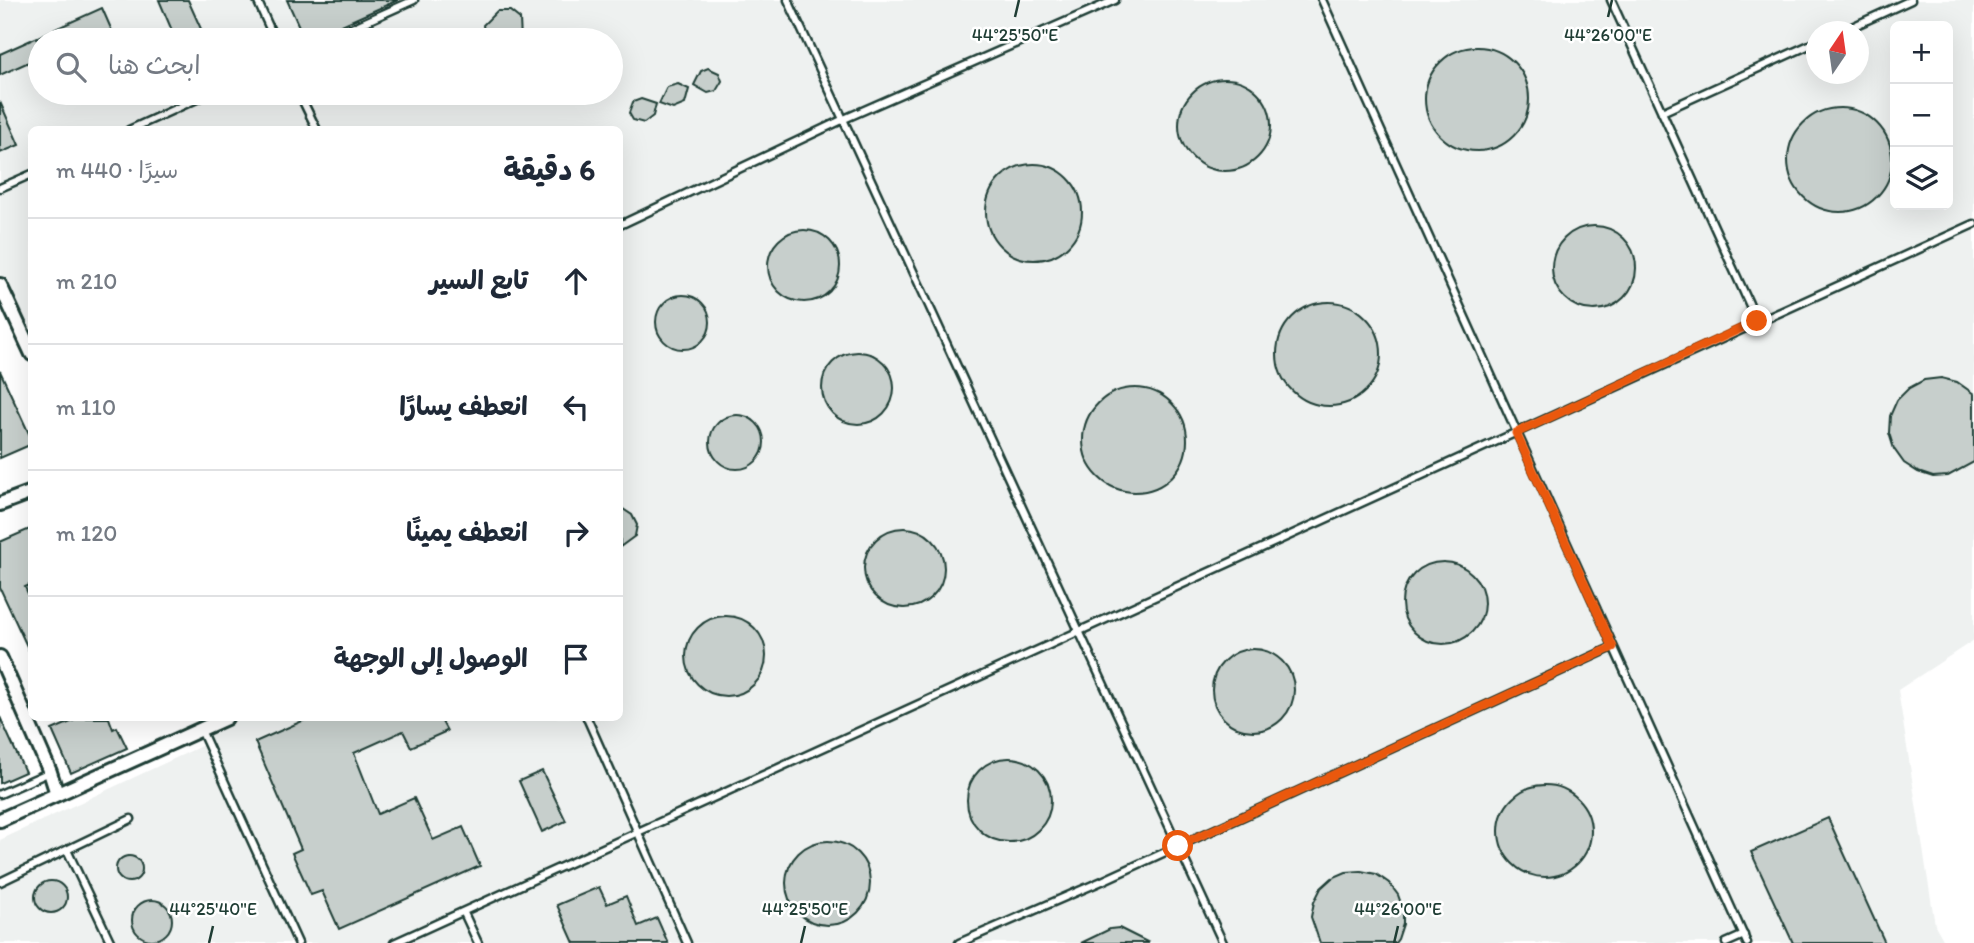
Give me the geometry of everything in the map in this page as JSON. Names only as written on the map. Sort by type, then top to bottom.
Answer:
[{"type":"street","points":[[0,285],[28,345]]},
{"type":"street","points":[[0,504],[28,494]]},
{"type":"street","points":[[0,657],[57,794]]},
{"type":"street","points":[[0,820],[197,723]]},
{"type":"lane","points":[[257,0],[270,28]]},
{"type":"lane","points":[[352,28],[414,0]]},
{"type":"lane","points":[[788,0],[1223,943]]},
{"type":"lane","points":[[623,224],[844,118],[1115,0]]},
{"type":"lane","points":[[1322,0],[1747,943]]},
{"type":"lane","points":[[1611,0],[1757,321]]},
{"type":"lane","points":[[1865,21],[1911,0]]},
{"type":"lane","points":[[1662,112],[1806,47]]},
{"type":"lane","points":[[138,126],[183,105]]},
{"type":"lane","points":[[305,105],[315,126]]},
{"type":"lane","points":[[0,188],[28,176]]},
{"type":"lane","points":[[394,943],[1974,224]]},
{"type":"lane","points":[[960,943],[1613,647]]},
{"type":"lane","points":[[588,721],[687,943]]},
{"type":"lane","points":[[197,723],[298,943]]},
{"type":"lane","points":[[0,794],[50,772]]},
{"type":"lane","points":[[0,881],[68,852],[131,819]]},
{"type":"lane","points":[[68,852],[111,943]]},
{"type":"lane","points":[[464,913],[478,943]]},
{"type":"lane","points":[[1726,943],[1744,935]]},
{"type":"shaded area","points":[[0,0],[1974,0],[1974,640],[1898,690],[1935,925],[1945,943],[0,943],[0,840],[212,741],[203,721],[623,721],[623,126],[28,126],[28,352],[0,292]]},
{"type":"building","points":[[159,0],[188,0],[201,28],[171,28]]},
{"type":"building","points":[[287,0],[398,0],[335,28],[300,28]]},
{"type":"building","points":[[102,8],[111,28],[58,28]]},
{"type":"building","points":[[497,11],[510,11],[520,19],[520,28],[483,28],[483,25]]},
{"type":"building","points":[[28,41],[28,62],[0,75],[0,54]]},
{"type":"building","points":[[1477,47],[1497,51],[1514,62],[1525,79],[1529,99],[1525,119],[1514,136],[1497,147],[1477,151],[1457,147],[1440,136],[1429,119],[1425,99],[1429,79],[1440,62],[1457,51]]},
{"type":"building","points":[[708,68],[719,73],[722,81],[716,91],[708,93],[694,85],[701,71]]},
{"type":"building","points":[[1225,79],[1251,87],[1263,99],[1271,125],[1263,151],[1251,163],[1225,171],[1199,163],[1187,151],[1179,125],[1187,99],[1199,87]]},
{"type":"building","points":[[678,84],[689,89],[685,104],[673,109],[659,104],[667,87]]},
{"type":"building","points":[[641,99],[656,104],[653,116],[644,123],[633,120],[629,113],[633,102]]},
{"type":"building","points":[[0,102],[19,145],[0,153]]},
{"type":"building","points":[[1840,108],[1860,112],[1877,123],[1888,140],[1888,180],[1877,197],[1860,208],[1840,212],[1820,208],[1803,197],[1792,180],[1788,160],[1792,140],[1803,123],[1820,112]]},
{"type":"building","points":[[1034,164],[1052,168],[1068,178],[1078,194],[1082,212],[1078,230],[1068,246],[1052,256],[1034,260],[1016,256],[1000,246],[990,230],[986,212],[990,194],[1000,178],[1016,168]]},
{"type":"building","points":[[1586,226],[1602,226],[1618,233],[1629,244],[1636,260],[1633,284],[1624,298],[1602,310],[1586,310],[1570,303],[1559,292],[1552,276],[1552,260],[1559,244],[1570,233]]},
{"type":"building","points":[[804,230],[824,236],[834,246],[840,266],[834,286],[824,296],[804,302],[784,296],[774,286],[768,266],[774,246],[784,236]]},
{"type":"building","points":[[683,295],[702,303],[710,322],[702,341],[683,349],[664,341],[656,322],[664,303]]},
{"type":"building","points":[[1329,302],[1349,306],[1366,317],[1377,334],[1381,354],[1377,374],[1366,391],[1349,402],[1329,406],[1309,402],[1292,391],[1281,374],[1277,354],[1281,334],[1292,317],[1309,306]]},
{"type":"building","points":[[858,352],[878,358],[888,368],[894,388],[888,408],[878,418],[858,424],[838,418],[828,408],[822,388],[828,368],[838,358]]},
{"type":"building","points":[[0,371],[28,431],[28,446],[0,458]]},
{"type":"building","points":[[1941,378],[1957,382],[1974,394],[1974,462],[1948,476],[1933,477],[1904,463],[1894,449],[1889,433],[1890,416],[1897,400],[1909,388],[1924,380]]},
{"type":"building","points":[[1135,388],[1155,392],[1172,403],[1183,420],[1187,440],[1183,460],[1172,477],[1155,488],[1135,492],[1115,488],[1098,477],[1087,460],[1083,440],[1087,420],[1098,403],[1115,392]]},
{"type":"building","points":[[737,415],[756,423],[764,442],[756,461],[737,469],[718,461],[710,442],[718,423]]},
{"type":"building","points":[[623,509],[632,515],[637,525],[635,536],[623,545]]},
{"type":"building","points":[[904,528],[919,531],[932,540],[941,553],[944,568],[941,583],[932,596],[919,605],[904,608],[889,605],[876,596],[867,583],[864,568],[867,553],[876,540],[889,531]]},
{"type":"building","points":[[28,530],[28,586],[25,587],[28,593],[28,648],[0,588],[0,542]]},
{"type":"building","points":[[1443,562],[1459,565],[1472,574],[1481,587],[1484,603],[1481,619],[1472,632],[1459,641],[1443,644],[1427,641],[1414,632],[1405,619],[1402,603],[1405,587],[1414,574],[1427,565]]},
{"type":"building","points":[[726,616],[741,619],[754,628],[763,641],[766,656],[763,671],[754,684],[741,693],[726,696],[711,693],[698,684],[689,671],[686,656],[689,641],[698,628],[711,619]]},
{"type":"building","points":[[1253,649],[1269,652],[1282,661],[1291,674],[1294,690],[1291,706],[1282,719],[1269,728],[1253,731],[1237,728],[1224,719],[1215,706],[1212,690],[1215,674],[1224,661],[1237,652]]},
{"type":"building","points":[[0,717],[25,772],[0,783]]},
{"type":"building","points":[[73,721],[110,721],[113,729],[117,727],[127,748],[71,773],[52,730]]},
{"type":"building","points":[[302,721],[442,721],[447,731],[411,747],[403,731],[354,753],[378,814],[414,798],[433,840],[463,827],[480,866],[339,929],[322,891],[311,895],[292,853],[301,849],[255,742]]},
{"type":"building","points":[[1001,758],[1017,758],[1033,765],[1044,776],[1051,792],[1048,816],[1039,830],[1017,842],[1001,842],[985,835],[974,824],[967,808],[967,792],[974,776],[985,765]]},
{"type":"building","points":[[542,771],[566,821],[542,832],[519,781]]},
{"type":"building","points":[[1545,785],[1563,789],[1577,799],[1587,813],[1591,831],[1587,849],[1577,863],[1563,873],[1545,877],[1527,873],[1513,863],[1503,849],[1499,831],[1503,813],[1513,799],[1527,789]]},
{"type":"building","points":[[1828,818],[1885,943],[1793,943],[1751,852]]},
{"type":"building","points":[[820,841],[836,841],[852,848],[863,859],[870,875],[867,899],[858,913],[836,925],[820,925],[804,918],[793,907],[786,891],[786,875],[793,859],[804,848]]},
{"type":"building","points":[[129,856],[138,860],[142,869],[138,878],[129,882],[120,878],[116,869],[120,860]]},
{"type":"building","points":[[1346,872],[1376,874],[1389,883],[1398,895],[1403,909],[1403,924],[1398,939],[1395,943],[1320,943],[1311,917],[1321,888],[1332,878]]},
{"type":"building","points":[[51,881],[62,886],[67,897],[62,908],[51,913],[40,908],[35,897],[40,886]]},
{"type":"building","points":[[599,887],[607,904],[626,896],[638,926],[657,918],[668,943],[574,943],[557,905]]},
{"type":"building","points":[[152,900],[160,901],[166,906],[171,912],[171,928],[166,934],[160,939],[152,940],[144,939],[138,934],[133,928],[132,920],[133,912],[138,906],[144,901]]},
{"type":"building","points":[[1119,928],[1149,943],[1081,943],[1110,929]]},
{"type":"route","points":[[1178,846],[1613,647],[1516,433],[1757,321]]}]
